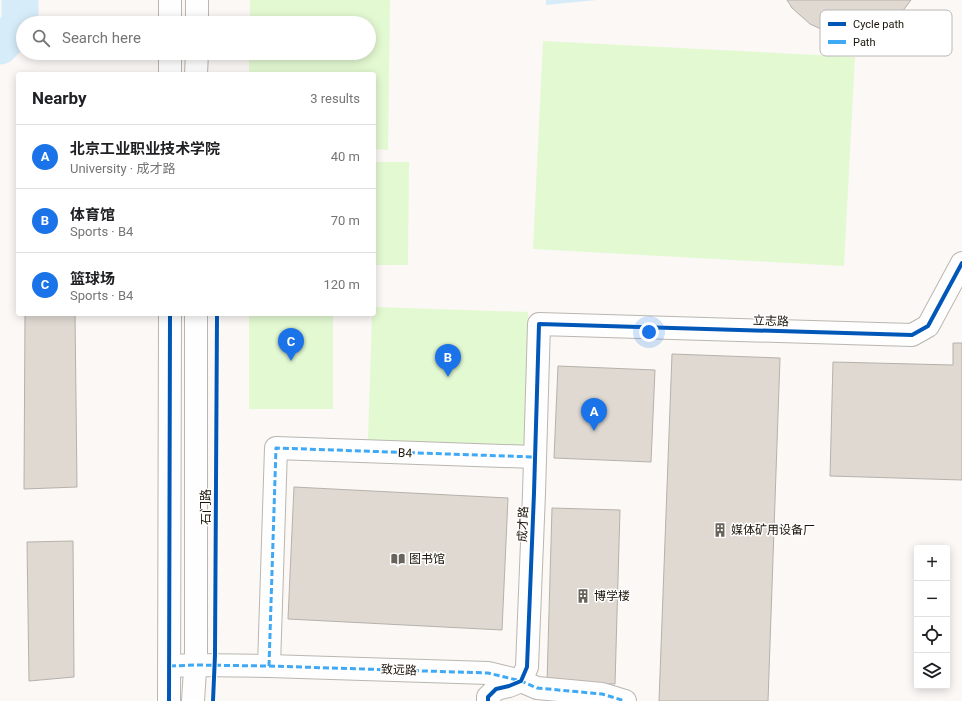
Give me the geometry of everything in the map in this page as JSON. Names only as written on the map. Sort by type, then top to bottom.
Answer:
[{"type":"main road","points":[[170,0],[170,16]]},
{"type":"main road","points":[[197,0],[197,16]]},
{"type":"main road","points":[[170,60],[170,72]]},
{"type":"main road","points":[[196,60],[196,72]]},
{"type":"main road","name":"立志路","points":[[539,324],[912,335],[928,326],[962,263]]},
{"type":"main road","points":[[169,701],[170,316]]},
{"type":"main road","name":"石门路","points":[[193,701],[195,665],[196,316]]},
{"type":"main road","name":"成才路","points":[[522,681],[527,667],[539,324]]},
{"type":"main road","name":"B4","points":[[269,666],[276,448],[534,457]]},
{"type":"main road","name":"致远路","points":[[170,666],[269,666],[488,673],[522,681],[537,688],[602,694],[625,701]]},
{"type":"main road","points":[[488,701],[488,697],[496,689],[522,681]]},
{"type":"green space","points":[[250,0],[390,0],[388,150],[376,149],[376,72],[249,72],[249,60],[376,60],[376,16],[250,16]]},
{"type":"green space","points":[[543,41],[855,57],[844,266],[533,249]]},
{"type":"green space","points":[[376,162],[409,162],[408,265],[376,265]]},
{"type":"green space","points":[[376,307],[528,312],[524,446],[368,441],[372,316],[376,316]]},
{"type":"green space","points":[[249,316],[333,316],[333,409],[249,409]]},
{"type":"water","points":[[546,0],[597,0],[546,5]]},
{"type":"building","points":[[787,0],[911,0],[904,10],[820,10],[820,29],[810,24],[792,8]]},
{"type":"building","points":[[25,316],[75,316],[77,487],[24,489]]},
{"type":"building","points":[[953,343],[962,343],[962,480],[830,476],[833,362],[953,365]]},
{"type":"building","name":"媒体矿用设备厂","points":[[672,354],[780,358],[768,701],[659,701]]},
{"type":"building","points":[[558,366],[655,370],[651,462],[554,458]]},
{"type":"building","name":"图书馆","points":[[294,487],[508,498],[502,630],[288,619]]},
{"type":"building","name":"博学楼","points":[[552,508],[620,510],[615,684],[547,682]]},
{"type":"building","points":[[73,541],[74,677],[29,681],[27,542]]},
{"type":"waterway","points":[[20,0],[20,16]]},
{"type":"waterway","points":[[0,46],[16,28]]},
{"type":"marked path","points":[[269,666],[276,448],[534,457]]},
{"type":"marked path","points":[[170,666],[269,666],[488,673],[521,681],[537,688],[602,694],[625,701]]},
{"type":"cycle path","points":[[488,701],[488,697],[496,689],[521,681],[527,667],[539,324],[912,335],[928,326],[962,263]]},
{"type":"cycle path","points":[[169,701],[170,316]]},
{"type":"cycle path","points":[[213,701],[215,655],[217,316]]},
{"type":"place","name":"篮球场","points":[[291,361]]},
{"type":"place","name":"体育馆","points":[[448,377]]},
{"type":"place","name":"北京工业职业技术学院","points":[[594,431]]},
{"type":"place","name":"媒体矿用设备厂","points":[[720,530]]},
{"type":"place","name":"图书馆","points":[[398,559]]},
{"type":"place","name":"博学楼","points":[[583,596]]}]
